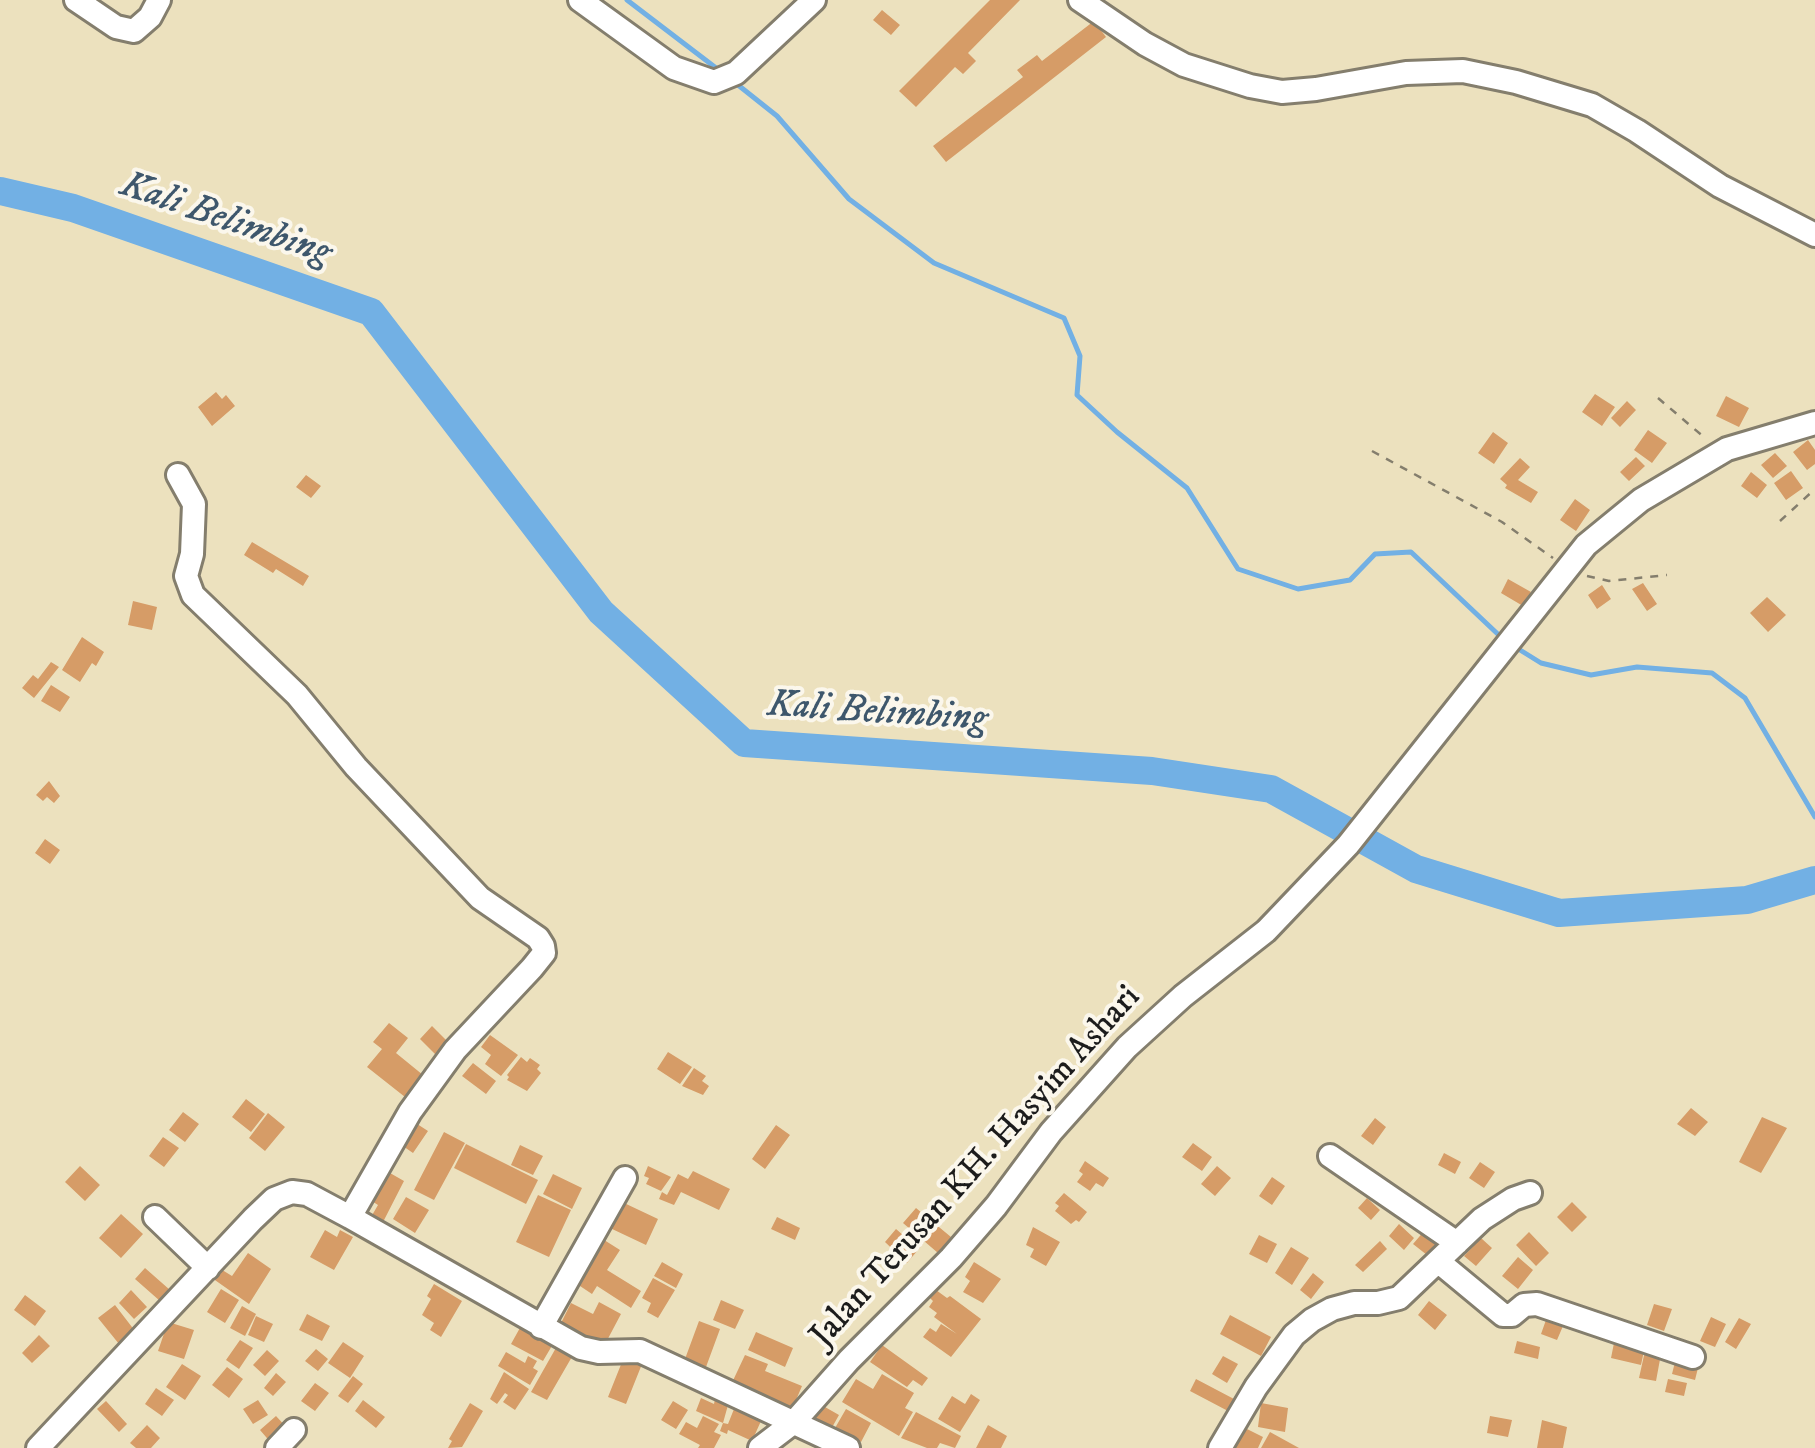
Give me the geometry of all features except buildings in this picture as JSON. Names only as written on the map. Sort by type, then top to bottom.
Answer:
[{"type":"street","points":[[76,0],[116,27],[134,31],[150,16],[159,0]]},
{"type":"street","points":[[580,0],[674,68],[714,82],[736,73],[814,0]]},
{"type":"street","points":[[1080,0],[1184,65],[1250,86],[1282,92],[1406,72],[1462,71],[1516,82],[1592,105],[1735,194],[1815,235]]},
{"type":"street","name":"Jalan Terusan KH. Hasyim Ashari","points":[[760,1448],[794,1422],[827,1383],[951,1258],[996,1206],[1050,1132],[1127,1047],[1183,996],[1266,931],[1352,840],[1568,565],[1613,520],[1720,453],[1815,423]]},
{"type":"street","points":[[178,475],[194,504],[192,554],[186,576],[193,595],[273,670],[356,767],[464,882],[480,898],[538,938],[543,946],[544,953],[532,968],[456,1050],[410,1112],[350,1217]]},
{"type":"street","points":[[1330,1156],[1456,1242]]},
{"type":"street","points":[[541,1327],[626,1178]]},
{"type":"street","points":[[1220,1448],[1256,1387],[1294,1335],[1312,1320],[1332,1308],[1354,1302],[1378,1303],[1399,1298],[1494,1209],[1530,1192]]},
{"type":"street","points":[[52,1444],[208,1268],[266,1206],[286,1193],[306,1194],[589,1351],[640,1350],[848,1448]]},
{"type":"street","points":[[155,1218],[208,1268]]},
{"type":"street","points":[[1438,1262],[1503,1315],[1512,1315],[1530,1303],[1537,1304],[1693,1356]]},
{"type":"street","points":[[277,1448],[294,1430]]},
{"type":"path","points":[[1658,398],[1720,453]]},
{"type":"path","points":[[1372,451],[1502,522],[1590,577],[1608,581],[1667,575]]},
{"type":"path","points":[[1780,521],[1815,490]]},
{"type":"waterway","points":[[627,0],[720,71]]},
{"type":"waterway","points":[[733,81],[777,116],[849,199],[934,263],[1064,318],[1080,356],[1077,395],[1187,488],[1238,569],[1298,589],[1350,580],[1375,554],[1411,552],[1503,639]]},
{"type":"waterway","name":"Kali Belimbing","points":[[0,191],[73,208],[371,312],[601,612],[744,743],[1152,771],[1271,789],[1416,869],[1559,913],[1747,900],[1815,880]]},
{"type":"waterway","points":[[1512,645],[1541,663],[1591,675],[1637,667],[1712,673],[1745,698],[1815,817]]}]
